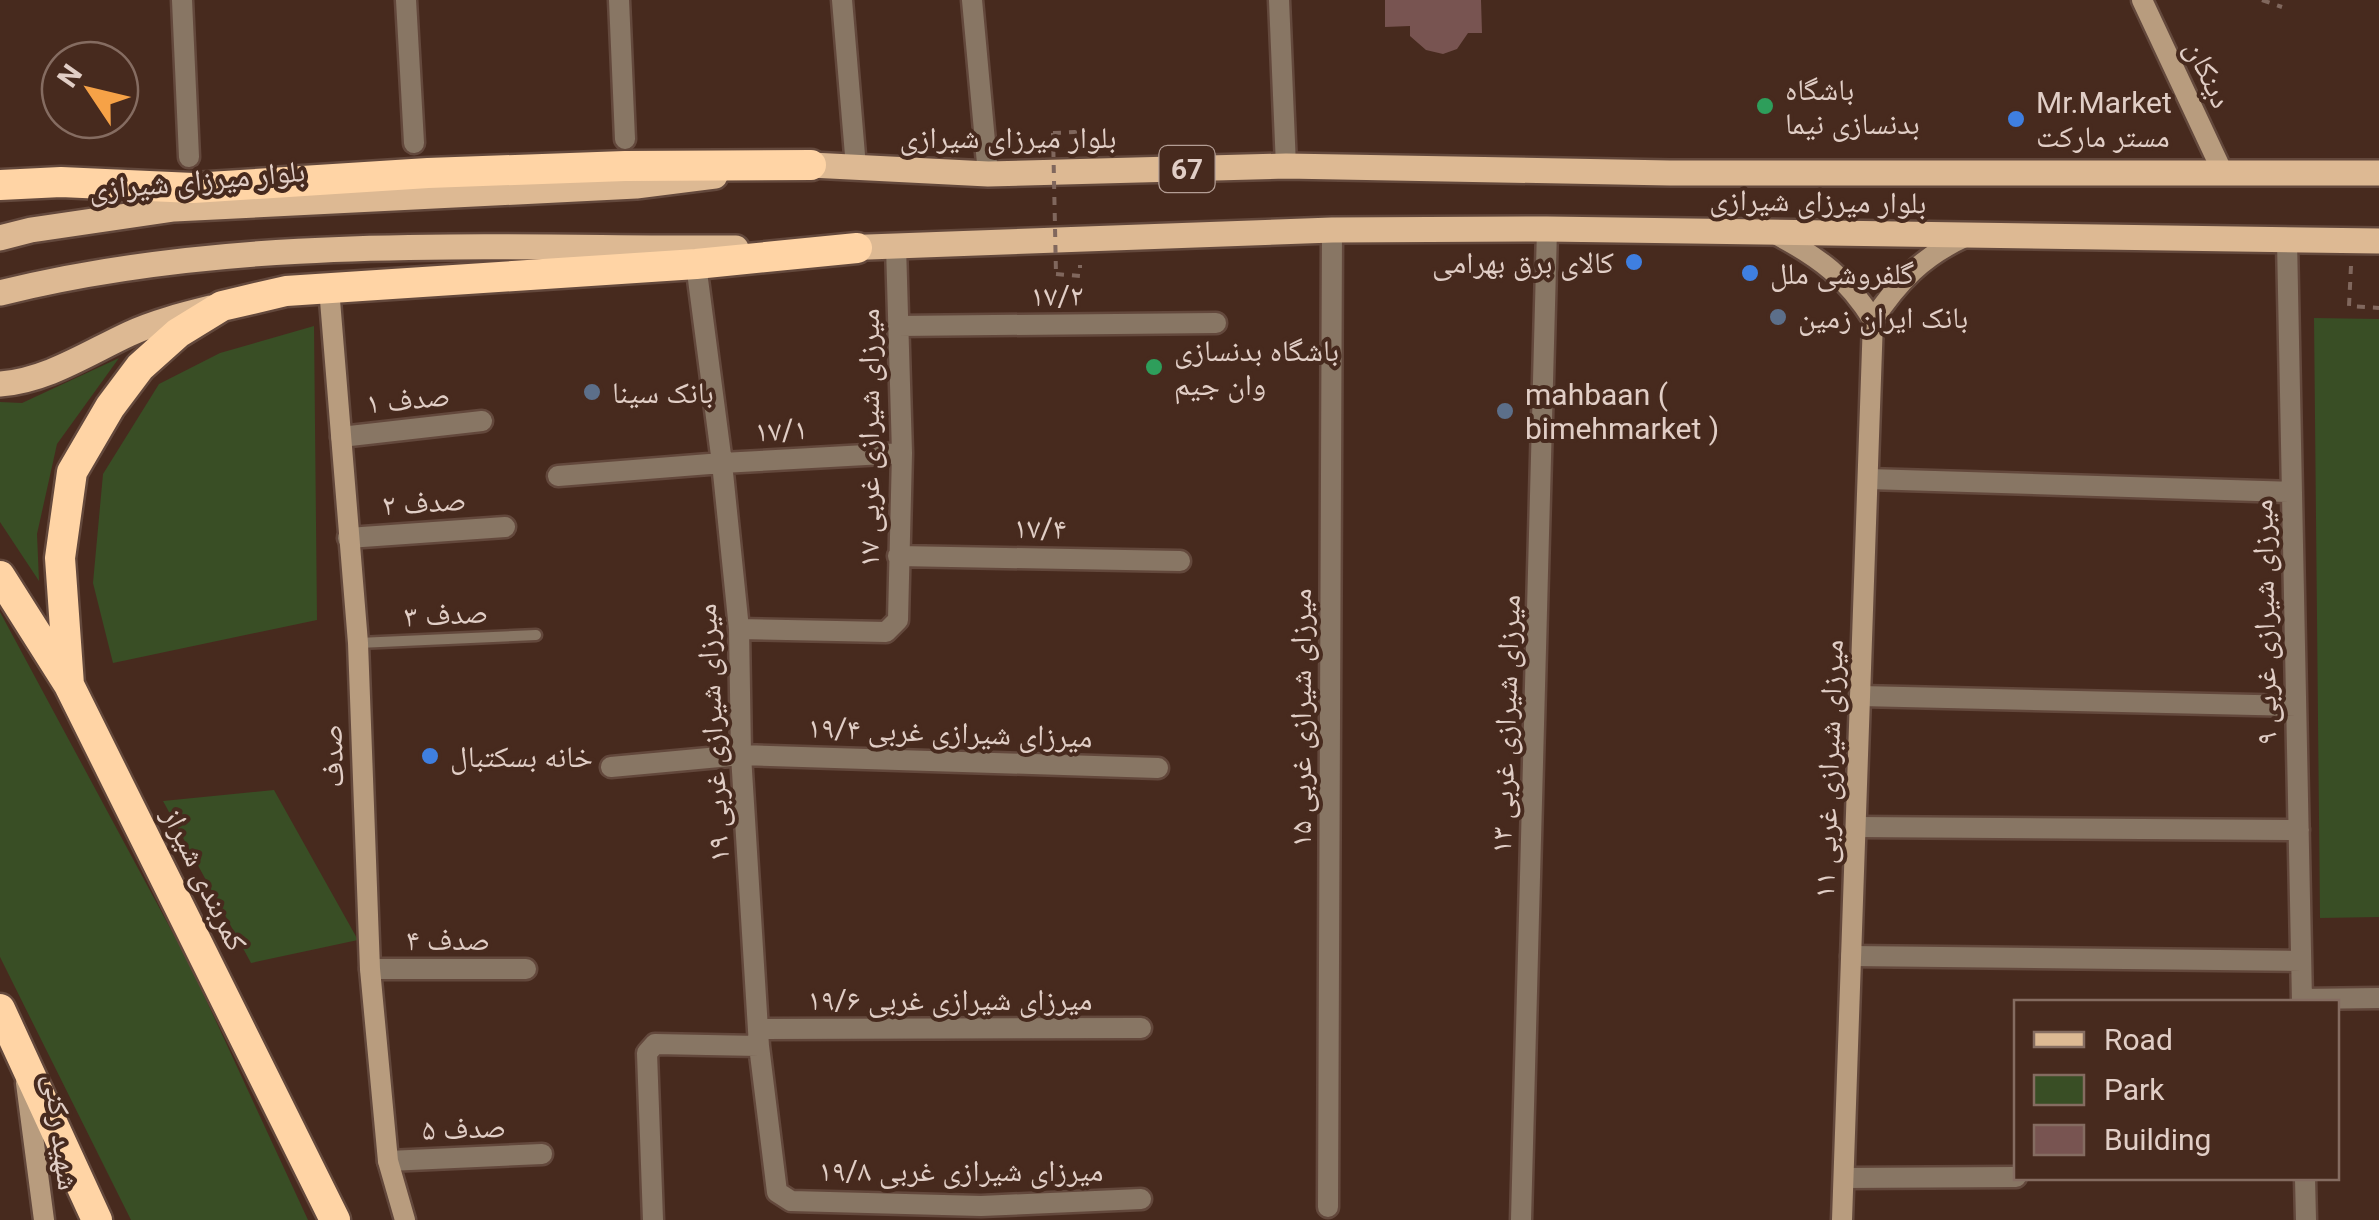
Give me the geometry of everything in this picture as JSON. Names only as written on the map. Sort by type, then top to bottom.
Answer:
[{"type":"highway","points":[[5,186],[60,182],[192,188],[448,172],[812,165]]},
{"type":"highway","points":[[70,685],[60,558],[72,472],[140,367],[178,333],[222,306],[286,291],[696,264],[857,248]]},
{"type":"highway","name":"کمربندی شیراز","points":[[0,576],[70,685],[335,1220]]},
{"type":"highway","points":[[0,1009],[97,1220]]},
{"type":"main road","name":"بلوار میرزای شیرازی","points":[[0,238],[174,209],[636,186],[812,165],[988,174],[1286,166],[1670,174],[2379,173]]},
{"type":"main road","name":"بلوار میرزای شیرازی","points":[[0,293],[158,263],[291,250],[857,248],[1332,230],[1547,229],[2379,240]]},
{"type":"main road","points":[[0,384],[17,383],[44,373],[132,332],[178,316],[286,291]]},
{"type":"street","points":[[182,0],[189,157]]},
{"type":"street","points":[[406,0],[414,143]]},
{"type":"street","points":[[619,0],[625,139]]},
{"type":"street","points":[[842,0],[856,167]]},
{"type":"street","points":[[972,0],[988,174]]},
{"type":"street","points":[[1279,0],[1286,166]]},
{"type":"street","name":"دینکان","points":[[2142,0],[2223,173]]},
{"type":"street","name":"۱۳ میرزای شیرازی غربی","points":[[1521,1220],[1547,229]]},
{"type":"street","name":"۱۵ میرزای شیرازی غربی","points":[[1328,1207],[1332,230]]},
{"type":"street","points":[[1774,233],[1838,274],[1855,291],[1872,320],[1906,274],[1928,256],[1967,236]]},
{"type":"street","name":"میرزای شیرازی غربی ۹","points":[[2287,240],[2302,1000]]},
{"type":"street","name":"۱۷ میرزای شیرازی غربی","points":[[738,629],[886,632],[898,620],[902,454],[896,246]]},
{"type":"street","name":"۱۹ میرزای شیرازی غربی","points":[[696,264],[722,462],[738,629],[741,755],[759,1038],[777,1192],[783,1197]]},
{"type":"street","name":"صدف","points":[[329,288],[358,643],[370,970],[388,1161],[405,1220]]},
{"type":"street","name":"میرزای شیرازی غربی ۱۱","points":[[1842,1220],[1872,320]]},
{"type":"street","name":"۱۷/۲","points":[[898,326],[1216,323]]},
{"type":"street","name":"۱ صدف","points":[[341,437],[482,421]]},
{"type":"street","name":"۱۷/۱","points":[[558,476],[722,462],[902,454]]},
{"type":"street","points":[[1868,479],[2292,492]]},
{"type":"street","name":"۲ صدف","points":[[348,538],[505,527]]},
{"type":"street","name":"۱۷/۴","points":[[898,556],[1180,560]]},
{"type":"street","points":[[1860,696],[2296,706]]},
{"type":"street","name":"۱۹/۴ میرزای شیرازی غربی","points":[[611,768],[741,755],[1158,768]]},
{"type":"street","points":[[1856,826],[2298,830]]},
{"type":"street","points":[[1852,956],[2301,961]]},
{"type":"street","name":"۴ صدف","points":[[370,970],[526,970]]},
{"type":"street","points":[[2328,1000],[2379,998]]},
{"type":"street","name":"۱۹/۶ میرزای شیرازی غربی","points":[[654,1220],[648,1052],[654,1044],[1141,1028]]},
{"type":"street","name":"شهید رکنی","points":[[22,1051],[44,1220]]},
{"type":"street","name":"۵ صدف","points":[[388,1161],[542,1154]]},
{"type":"street","points":[[1844,1178],[2014,1177]]},
{"type":"street","points":[[2306,1180],[2306,1220]]},
{"type":"street","name":"۱۹/۸ میرزای شیرازی غربی","points":[[783,1197],[791,1201],[981,1213],[1141,1198]]},
{"type":"lane","name":"صدف ۳","points":[[358,643],[536,635]]},
{"type":"path","points":[[2262,0],[2282,8]]},
{"type":"path","points":[[1075,132],[1053,133],[1056,274],[1080,276]]},
{"type":"path","points":[[2352,240],[2349,306],[2379,308]]},
{"type":"green space","points":[[2314,318],[2379,319],[2379,917],[2320,918]]},
{"type":"green space","points":[[314,326],[317,620],[113,663],[93,583],[103,474],[159,384],[220,353]]},
{"type":"green space","points":[[119,358],[57,444],[37,534],[39,581],[0,522],[0,402],[22,403]]},
{"type":"green space","points":[[0,612],[189,963],[308,1220],[131,1220],[0,957]]},
{"type":"green space","points":[[274,790],[358,940],[251,963],[163,801]]},
{"type":"building","points":[[1385,0],[1481,0],[1482,33],[1468,33],[1457,49],[1443,54],[1426,50],[1410,36],[1410,26],[1385,27]]},
{"type":"place","name":"باشگاه بدنسازی نیما","points":[[1765,106]]},
{"type":"place","name":"Mr.Market مستر مارکت","points":[[2016,119]]},
{"type":"place","name":"کالای برق بهرامی","points":[[1634,262]]},
{"type":"place","name":"گلفروشی ملل","points":[[1750,273]]},
{"type":"place","name":"بانک ایران زمین","points":[[1778,317]]},
{"type":"place","name":"باشگاه بدنسازی وان جیم","points":[[1154,367]]},
{"type":"place","name":"بانک سینا","points":[[592,392]]},
{"type":"place","name":"mahbaan ( bimehmarket )","points":[[1505,411]]},
{"type":"place","name":"خانه بسکتبال","points":[[430,756]]}]
